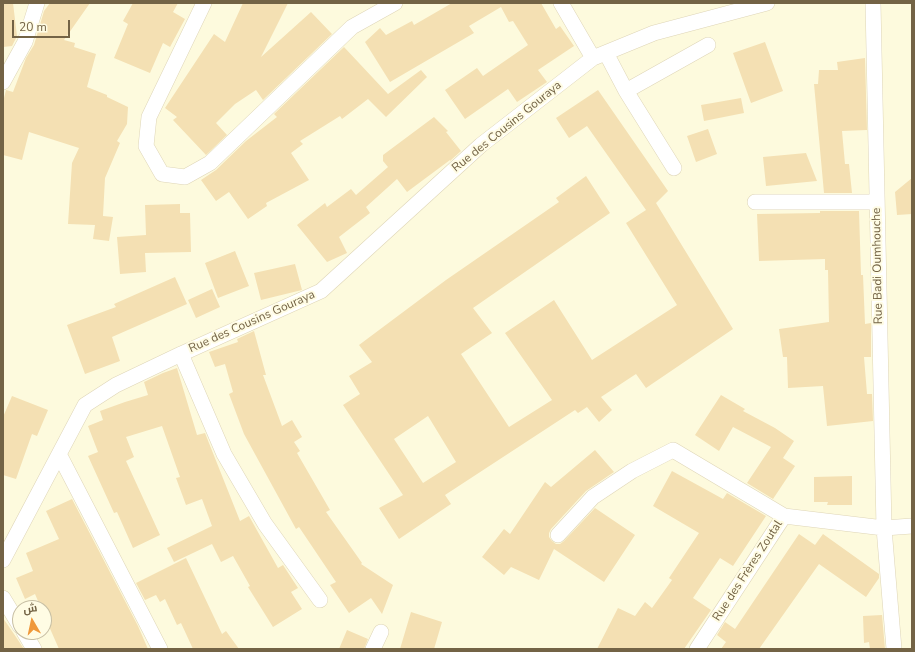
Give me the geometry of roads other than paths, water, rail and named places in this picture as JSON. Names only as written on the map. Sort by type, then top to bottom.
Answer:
[{"type":"street","points":[[3,82],[25,42],[37,3]]},
{"type":"street","points":[[204,3],[149,117],[146,146],[162,174],[185,177],[210,163],[352,27],[395,3]]},
{"type":"street","points":[[561,3],[626,91],[674,168]]},
{"type":"street","name":"Rue des Cousins Gouraya","points":[[3,560],[85,405],[116,385],[321,291],[481,145],[600,55],[654,33],[767,3]]},
{"type":"street","name":"Rue Badi Oumhouche","points":[[873,3],[884,528],[894,649]]},
{"type":"street","points":[[626,91],[708,45]]},
{"type":"street","points":[[755,202],[876,202]]},
{"type":"street","points":[[181,354],[224,454],[265,524],[320,600]]},
{"type":"street","points":[[558,535],[593,496],[632,471],[673,450],[784,516]]},
{"type":"street","points":[[59,454],[160,649]]},
{"type":"street","name":"Rue des Frères Zoutal","points":[[697,649],[784,516],[884,528]]},
{"type":"street","points":[[884,528],[912,520]]},
{"type":"street","points":[[884,528],[912,526]]},
{"type":"street","points":[[3,598],[12,613]]},
{"type":"street","points":[[373,649],[381,632]]},
{"type":"street","points":[[29,640],[34,649]]}]
